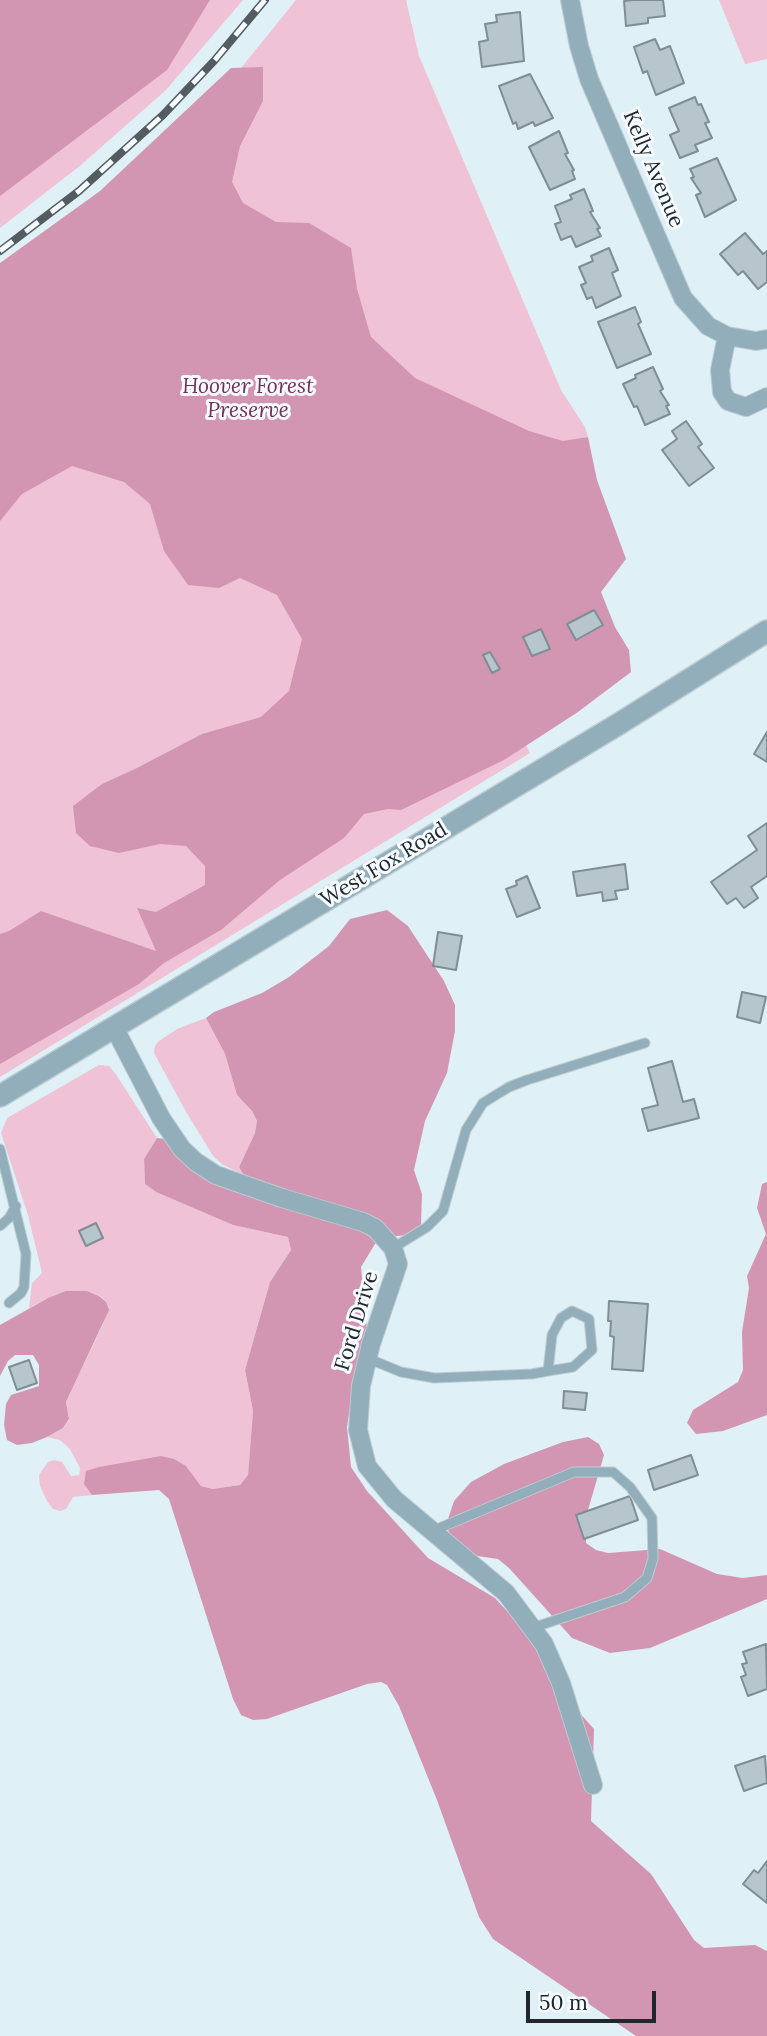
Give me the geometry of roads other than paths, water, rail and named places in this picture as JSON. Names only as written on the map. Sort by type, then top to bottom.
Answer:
[{"type":"street","name":"Kelly Avenue","points":[[569,0],[589,79],[683,298],[708,326],[727,336],[756,341],[767,339]]},
{"type":"street","points":[[727,336],[720,370],[722,393],[729,401],[746,407],[767,397]]},
{"type":"street","name":"West Fox Road","points":[[0,1096],[115,1029],[767,631]]},
{"type":"street","name":"Ford Drive","points":[[115,1029],[160,1118],[182,1149],[196,1162],[216,1175],[363,1222],[375,1228],[393,1248],[398,1264],[367,1358],[361,1386],[358,1430],[367,1466],[394,1499],[506,1593],[544,1644],[561,1683],[593,1785]]},
{"type":"lane","points":[[393,1248],[427,1227],[443,1211],[466,1130],[483,1103],[509,1087],[527,1080],[645,1043]]},
{"type":"lane","points":[[0,1150],[25,1245],[26,1277],[21,1293],[9,1303]]},
{"type":"lane","points":[[0,1226],[16,1206]]},
{"type":"lane","points":[[367,1358],[401,1372],[433,1378],[548,1371],[573,1367],[592,1350],[589,1319],[572,1311],[561,1318],[552,1335],[548,1371]]},
{"type":"lane","points":[[432,1531],[574,1472],[614,1472],[630,1487],[652,1518],[653,1559],[647,1578],[625,1597],[532,1628]]},
{"type":"railway","points":[[0,251],[79,191],[163,115],[214,61],[265,0]]},
{"type":"park label","name":"Hoover Forest Preserve","points":[[248,399]]}]
